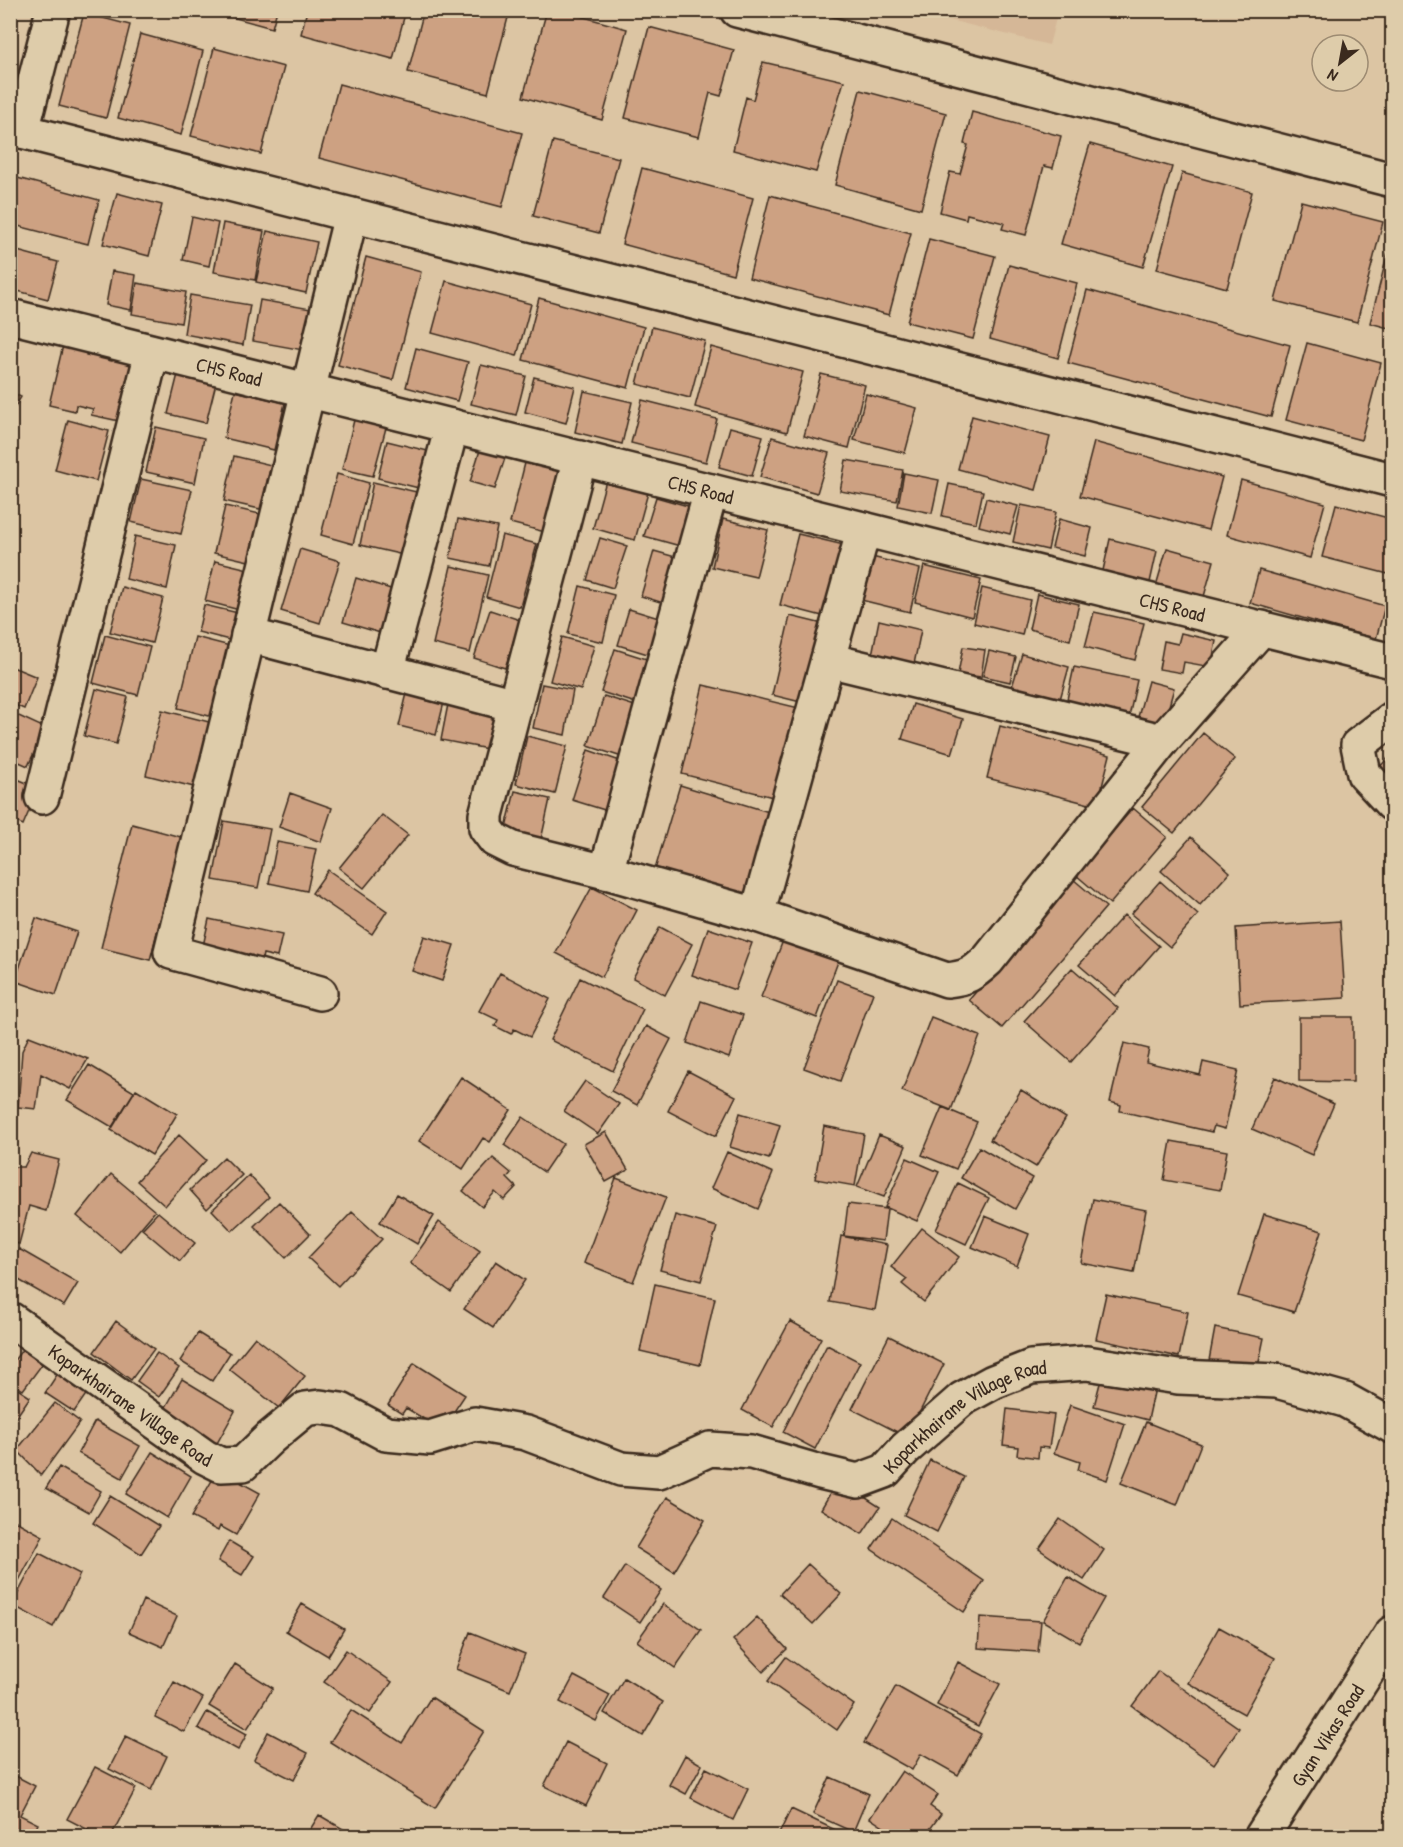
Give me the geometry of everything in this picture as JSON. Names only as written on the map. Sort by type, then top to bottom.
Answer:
[{"type":"street","points":[[53,10],[16,130],[1392,480]]},
{"type":"street","points":[[737,10],[1392,180]]},
{"type":"street","points":[[320,993],[171,952],[351,215]]},
{"type":"street","name":"CHS Road","points":[[10,316],[1392,661]]},
{"type":"street","points":[[42,797],[152,352]]},
{"type":"street","points":[[387,672],[452,426]]},
{"type":"street","points":[[580,458],[486,815],[486,828],[495,840],[513,849],[606,872],[757,915],[947,980],[963,979],[988,960],[1162,741],[1262,628]]},
{"type":"street","points":[[606,872],[711,491]]},
{"type":"street","points":[[757,915],[864,529]]},
{"type":"street","points":[[248,635],[514,705]]},
{"type":"street","points":[[828,660],[1162,741]]},
{"type":"street","points":[[1392,719],[1358,745],[1364,774],[1392,804]]},
{"type":"street","name":"Koparkhairane Village Road","points":[[10,1319],[205,1457],[221,1465],[243,1464],[305,1409],[320,1407],[341,1410],[386,1434],[430,1438],[474,1424],[526,1433],[621,1469],[659,1472],[710,1449],[751,1452],[858,1481],[885,1471],[962,1399],[993,1382],[1031,1367],[1087,1363],[1178,1377],[1277,1381],[1345,1400],[1392,1426]]},
{"type":"street","name":"Gyan Vikas Road","points":[[1262,1836],[1392,1633]]},
{"type":"shaded area","points":[[914,11],[1058,11],[1049,45]]},
{"type":"building","points":[[206,10],[277,10],[272,28]]},
{"type":"building","points":[[307,10],[406,10],[393,59],[301,34]]},
{"type":"building","points":[[424,10],[510,10],[488,93],[408,72]]},
{"type":"building","points":[[547,10],[559,10],[627,29],[602,120],[523,97]]},
{"type":"building","points":[[84,13],[130,25],[106,118],[59,106]]},
{"type":"building","points":[[649,27],[734,50],[721,96],[710,93],[699,137],[625,118]]},
{"type":"building","points":[[140,34],[203,51],[181,135],[118,118]]},
{"type":"building","points":[[214,48],[284,67],[261,154],[191,136]]},
{"type":"building","points":[[763,62],[844,81],[816,172],[733,150],[746,97],[753,100]]},
{"type":"building","points":[[339,84],[522,133],[502,207],[319,158]]},
{"type":"building","points":[[860,90],[946,113],[921,209],[835,185]]},
{"type":"building","points":[[972,112],[1061,136],[1053,168],[1044,166],[1026,235],[1002,229],[1004,223],[967,214],[966,219],[940,212],[950,172],[960,174],[968,145],[964,144]]},
{"type":"building","points":[[553,141],[619,158],[599,233],[533,216]]},
{"type":"building","points":[[1090,144],[1172,167],[1143,267],[1061,244]]},
{"type":"building","points":[[642,168],[753,198],[733,274],[622,244]]},
{"type":"building","points":[[1182,173],[1252,192],[1227,288],[1157,269]]},
{"type":"building","points":[[10,176],[99,200],[88,244],[10,224]]},
{"type":"building","points":[[117,193],[162,205],[149,256],[103,244]]},
{"type":"building","points":[[770,195],[911,233],[889,315],[749,278]]},
{"type":"building","points":[[1301,201],[1383,222],[1357,322],[1275,301]]},
{"type":"building","points":[[192,217],[218,223],[209,266],[183,260]]},
{"type":"building","points":[[223,223],[264,231],[255,280],[214,272]]},
{"type":"building","points":[[267,231],[317,242],[306,293],[256,282]]},
{"type":"building","points":[[1392,236],[1392,329],[1370,323]]},
{"type":"building","points":[[929,239],[995,256],[973,339],[907,322]]},
{"type":"building","points":[[10,249],[58,262],[48,299],[10,289]]},
{"type":"building","points":[[366,257],[421,272],[393,380],[338,365]]},
{"type":"building","points":[[1009,265],[1077,283],[1058,358],[990,339]]},
{"type":"building","points":[[112,271],[136,275],[131,310],[106,305]]},
{"type":"building","points":[[446,281],[531,304],[517,356],[432,333]]},
{"type":"building","points":[[137,283],[186,292],[181,323],[132,314]]},
{"type":"building","points":[[1087,290],[1290,345],[1271,417],[1068,363]]},
{"type":"building","points":[[190,295],[250,305],[243,345],[184,334]]},
{"type":"building","points":[[539,298],[644,327],[628,388],[523,360]]},
{"type":"building","points":[[260,300],[311,309],[303,350],[253,341]]},
{"type":"building","points":[[652,327],[705,341],[690,398],[637,384]]},
{"type":"building","points":[[64,341],[88,346],[86,355],[112,361],[114,352],[139,358],[124,422],[91,415],[93,409],[76,405],[75,411],[49,405]]},
{"type":"building","points":[[1307,343],[1381,363],[1361,440],[1286,420]]},
{"type":"building","points":[[711,347],[803,372],[787,432],[695,407]]},
{"type":"building","points":[[416,348],[468,362],[457,401],[406,387]]},
{"type":"building","points":[[481,365],[526,376],[516,415],[471,404]]},
{"type":"building","points":[[179,370],[217,379],[206,423],[168,414]]},
{"type":"building","points":[[821,374],[865,385],[849,448],[804,436]]},
{"type":"building","points":[[534,377],[575,387],[566,423],[525,412]]},
{"type":"building","points":[[235,391],[285,403],[274,450],[224,438]]},
{"type":"building","points":[[584,391],[632,402],[622,444],[575,432]]},
{"type":"building","points":[[10,392],[21,397],[10,415]]},
{"type":"building","points":[[866,394],[917,408],[905,453],[854,440]]},
{"type":"building","points":[[642,400],[717,419],[706,462],[631,443]]},
{"type":"building","points":[[355,416],[387,424],[373,476],[342,469]]},
{"type":"building","points":[[972,416],[1050,437],[1036,490],[958,469]]},
{"type":"building","points":[[68,420],[109,431],[96,481],[55,470]]},
{"type":"building","points":[[1392,425],[1392,452],[1386,451]]},
{"type":"building","points":[[156,427],[204,438],[195,483],[146,472]]},
{"type":"building","points":[[730,427],[763,436],[752,476],[719,467]]},
{"type":"building","points":[[772,437],[829,453],[817,493],[760,477]]},
{"type":"building","points":[[387,441],[432,452],[423,489],[378,478]]},
{"type":"building","points":[[1094,442],[1222,477],[1208,530],[1080,496]]},
{"type":"building","points":[[481,447],[506,455],[495,489],[470,482]]},
{"type":"building","points":[[527,455],[570,466],[553,534],[510,523]]},
{"type":"building","points":[[234,456],[271,465],[260,509],[224,501]]},
{"type":"building","points":[[846,460],[903,470],[897,501],[840,491]]},
{"type":"building","points":[[904,473],[939,480],[932,513],[898,506]]},
{"type":"building","points":[[337,474],[369,483],[353,544],[321,535]]},
{"type":"building","points":[[607,477],[649,489],[635,540],[593,528]]},
{"type":"building","points":[[141,479],[192,490],[181,534],[131,522]]},
{"type":"building","points":[[1241,480],[1325,503],[1310,558],[1227,535]]},
{"type":"building","points":[[373,482],[421,493],[408,556],[360,545]]},
{"type":"building","points":[[949,484],[983,491],[976,523],[942,516]]},
{"type":"building","points":[[656,497],[702,510],[691,549],[644,536]]},
{"type":"building","points":[[986,498],[1018,506],[1010,534],[979,526]]},
{"type":"building","points":[[1336,504],[1392,519],[1392,575],[1322,557]]},
{"type":"building","points":[[1021,505],[1056,512],[1048,550],[1013,542]]},
{"type":"building","points":[[225,506],[264,515],[253,562],[214,553]]},
{"type":"building","points":[[458,519],[497,527],[489,566],[450,558]]},
{"type":"building","points":[[723,519],[768,530],[756,577],[712,567]]},
{"type":"building","points":[[1059,519],[1092,528],[1085,556],[1052,548]]},
{"type":"building","points":[[798,534],[848,546],[830,618],[780,605]]},
{"type":"building","points":[[502,535],[537,544],[520,607],[486,597]]},
{"type":"building","points":[[135,536],[176,545],[167,589],[126,579]]},
{"type":"building","points":[[600,538],[627,546],[613,588],[587,580]]},
{"type":"building","points":[[1110,539],[1157,551],[1149,587],[1102,575]]},
{"type":"building","points":[[1167,548],[1214,561],[1203,600],[1156,586]]},
{"type":"building","points":[[300,549],[340,561],[320,623],[281,611]]},
{"type":"building","points":[[654,551],[686,560],[673,606],[641,596]]},
{"type":"building","points":[[864,555],[920,569],[910,612],[853,598]]},
{"type":"building","points":[[215,561],[261,572],[251,613],[205,601]]},
{"type":"building","points":[[451,566],[488,575],[470,653],[433,644]]},
{"type":"building","points":[[924,566],[981,580],[972,617],[915,602]]},
{"type":"building","points":[[1259,570],[1385,606],[1376,639],[1250,603]]},
{"type":"building","points":[[356,578],[397,591],[384,634],[343,622]]},
{"type":"building","points":[[580,586],[614,595],[603,642],[568,634]]},
{"type":"building","points":[[122,587],[163,598],[152,643],[110,632]]},
{"type":"building","points":[[982,588],[1030,600],[1022,635],[974,623]]},
{"type":"building","points":[[1037,594],[1079,604],[1070,640],[1029,629]]},
{"type":"building","points":[[204,605],[247,615],[241,643],[198,632]]},
{"type":"building","points":[[629,609],[662,619],[651,655],[618,645]]},
{"type":"building","points":[[490,610],[520,620],[505,668],[474,658]]},
{"type":"building","points":[[1094,612],[1144,623],[1135,660],[1085,647]]},
{"type":"building","points":[[790,616],[831,626],[813,705],[772,695]]},
{"type":"building","points":[[879,620],[921,630],[914,664],[872,655]]},
{"type":"building","points":[[1181,633],[1216,641],[1211,667],[1184,662],[1182,673],[1159,669],[1164,641],[1178,644]]},
{"type":"building","points":[[105,635],[150,647],[138,695],[93,683]]},
{"type":"building","points":[[195,637],[238,648],[221,719],[178,708]]},
{"type":"building","points":[[562,637],[594,646],[581,690],[550,681]]},
{"type":"building","points":[[963,647],[985,650],[981,677],[958,674]]},
{"type":"building","points":[[615,649],[653,661],[639,704],[601,692]]},
{"type":"building","points":[[989,651],[1016,657],[1010,682],[983,676]]},
{"type":"building","points":[[1022,654],[1069,667],[1059,703],[1011,690]]},
{"type":"building","points":[[10,666],[37,677],[24,709],[10,703]]},
{"type":"building","points":[[1074,667],[1137,680],[1129,717],[1066,704]]},
{"type":"building","points":[[1148,681],[1174,688],[1164,724],[1138,717]]},
{"type":"building","points":[[542,684],[573,690],[565,735],[533,728]]},
{"type":"building","points":[[409,685],[446,694],[436,735],[399,726]]},
{"type":"building","points":[[703,685],[799,708],[777,798],[682,774]]},
{"type":"building","points":[[96,689],[128,697],[116,744],[84,736]]},
{"type":"building","points":[[450,694],[497,704],[488,749],[441,740]]},
{"type":"building","points":[[604,696],[641,708],[625,758],[588,746]]},
{"type":"building","points":[[913,704],[963,719],[952,754],[902,739]]},
{"type":"building","points":[[162,710],[217,724],[202,789],[146,775]]},
{"type":"building","points":[[10,712],[45,728],[28,766],[10,758]]},
{"type":"building","points":[[1000,726],[1110,755],[1097,806],[987,778]]},
{"type":"building","points":[[1203,733],[1235,759],[1174,833],[1142,807]]},
{"type":"building","points":[[527,736],[567,746],[555,794],[516,784]]},
{"type":"building","points":[[588,750],[623,762],[608,811],[572,800]]},
{"type":"building","points":[[1392,754],[1392,793],[1373,774]]},
{"type":"building","points":[[10,776],[39,788],[23,825],[10,819]]},
{"type":"building","points":[[680,785],[769,812],[743,900],[654,873]]},
{"type":"building","points":[[515,791],[550,799],[541,840],[505,832]]},
{"type":"building","points":[[290,793],[332,808],[321,842],[279,827]]},
{"type":"building","points":[[1133,808],[1167,837],[1110,904],[1076,875]]},
{"type":"building","points":[[382,815],[408,835],[364,888],[339,868]]},
{"type":"building","points":[[224,821],[270,829],[258,888],[213,880]]},
{"type":"building","points":[[132,824],[181,837],[150,960],[101,948]]},
{"type":"building","points":[[1191,837],[1230,872],[1200,905],[1161,871]]},
{"type":"building","points":[[277,842],[316,849],[307,891],[269,883]]},
{"type":"building","points":[[328,870],[387,911],[372,934],[312,893]]},
{"type":"building","points":[[1073,879],[1106,907],[1002,1028],[969,1000]]},
{"type":"building","points":[[1160,881],[1198,915],[1170,947],[1131,914]]},
{"type":"building","points":[[592,887],[637,910],[602,977],[556,953]]},
{"type":"building","points":[[1124,915],[1159,946],[1115,996],[1079,965]]},
{"type":"building","points":[[36,918],[77,932],[56,995],[15,981]]},
{"type":"building","points":[[209,919],[282,935],[277,957],[263,954],[260,968],[201,955]]},
{"type":"building","points":[[1340,921],[1345,998],[1240,1004],[1236,928]]},
{"type":"building","points":[[660,927],[692,944],[665,995],[633,978]]},
{"type":"building","points":[[708,928],[752,943],[735,990],[692,975]]},
{"type":"building","points":[[424,936],[454,945],[442,981],[412,971]]},
{"type":"building","points":[[784,938],[839,959],[817,1018],[761,997]]},
{"type":"building","points":[[1072,968],[1118,1008],[1071,1062],[1024,1021]]},
{"type":"building","points":[[500,973],[550,999],[530,1037],[514,1029],[511,1034],[495,1026],[498,1020],[479,1011]]},
{"type":"building","points":[[580,978],[643,1009],[613,1071],[550,1040]]},
{"type":"building","points":[[837,980],[873,993],[840,1081],[804,1068]]},
{"type":"building","points":[[701,1001],[743,1015],[729,1058],[687,1043]]},
{"type":"building","points":[[931,1017],[980,1036],[951,1110],[902,1091]]},
{"type":"building","points":[[1299,1017],[1353,1017],[1353,1082],[1299,1081]]},
{"type":"building","points":[[646,1026],[671,1039],[637,1105],[611,1091]]},
{"type":"building","points":[[29,1036],[88,1059],[70,1089],[41,1074],[36,1109],[18,1107],[22,1051]]},
{"type":"building","points":[[1124,1043],[1149,1049],[1146,1062],[1200,1075],[1203,1062],[1238,1070],[1225,1129],[1214,1126],[1212,1132],[1120,1111],[1121,1105],[1110,1102]]},
{"type":"building","points":[[89,1065],[134,1092],[112,1127],[67,1100]]},
{"type":"building","points":[[688,1071],[736,1096],[716,1136],[668,1111]]},
{"type":"building","points":[[461,1077],[511,1110],[490,1142],[483,1138],[463,1169],[419,1141]]},
{"type":"building","points":[[1275,1077],[1334,1104],[1312,1155],[1252,1129]]},
{"type":"building","points":[[585,1081],[619,1104],[598,1134],[564,1111]]},
{"type":"building","points":[[136,1089],[177,1114],[152,1155],[111,1130]]},
{"type":"building","points":[[1021,1090],[1066,1118],[1036,1167],[990,1140]]},
{"type":"building","points":[[942,1107],[977,1122],[956,1169],[922,1155]]},
{"type":"building","points":[[740,1113],[780,1125],[769,1159],[730,1147]]},
{"type":"building","points":[[523,1117],[563,1144],[544,1172],[504,1145]]},
{"type":"building","points":[[824,1126],[864,1134],[855,1186],[815,1179]]},
{"type":"building","points":[[606,1132],[628,1170],[606,1182],[584,1144]]},
{"type":"building","points":[[179,1135],[206,1160],[165,1206],[137,1181]]},
{"type":"building","points":[[879,1135],[906,1146],[884,1197],[857,1187]]},
{"type":"building","points":[[1171,1141],[1227,1151],[1220,1190],[1164,1180]]},
{"type":"building","points":[[979,1147],[1032,1178],[1015,1209],[961,1178]]},
{"type":"building","points":[[727,1152],[773,1173],[758,1209],[711,1188]]},
{"type":"building","points":[[31,1153],[59,1160],[46,1211],[29,1206],[19,1244],[10,1242],[10,1167],[24,1167]]},
{"type":"building","points":[[224,1157],[242,1175],[207,1209],[190,1190]]},
{"type":"building","points":[[493,1158],[511,1173],[507,1178],[516,1187],[504,1200],[495,1192],[482,1207],[463,1191]]},
{"type":"building","points":[[907,1158],[939,1172],[917,1221],[885,1207]]},
{"type":"building","points":[[111,1174],[155,1211],[120,1252],[77,1216]]},
{"type":"building","points":[[249,1175],[269,1197],[232,1231],[212,1210]]},
{"type":"building","points":[[616,1178],[666,1197],[633,1282],[584,1263]]},
{"type":"building","points":[[958,1183],[989,1198],[966,1244],[936,1230]]},
{"type":"building","points":[[397,1194],[434,1216],[417,1244],[380,1222]]},
{"type":"building","points":[[1093,1199],[1146,1210],[1134,1273],[1081,1263]]},
{"type":"building","points":[[279,1202],[310,1234],[286,1258],[254,1226]]},
{"type":"building","points":[[848,1204],[887,1209],[883,1241],[844,1236]]},
{"type":"building","points":[[158,1212],[195,1243],[180,1261],[142,1229]]},
{"type":"building","points":[[352,1212],[382,1239],[338,1286],[308,1258]]},
{"type":"building","points":[[1264,1214],[1322,1231],[1294,1312],[1238,1296]]},
{"type":"building","points":[[675,1215],[717,1227],[701,1281],[660,1270]]},
{"type":"building","points":[[985,1216],[1029,1234],[1017,1266],[972,1247]]},
{"type":"building","points":[[439,1222],[480,1251],[451,1292],[410,1263]]},
{"type":"building","points":[[922,1228],[959,1257],[924,1302],[902,1284],[907,1279],[891,1267]]},
{"type":"building","points":[[841,1236],[887,1245],[875,1310],[830,1302]]},
{"type":"building","points":[[19,1249],[78,1283],[64,1306],[10,1275],[10,1264]]},
{"type":"building","points":[[496,1261],[525,1280],[493,1328],[464,1309]]},
{"type":"building","points":[[655,1284],[715,1298],[700,1365],[640,1351]]},
{"type":"building","points":[[1106,1294],[1188,1312],[1179,1357],[1096,1339]]},
{"type":"building","points":[[116,1321],[154,1349],[131,1380],[94,1352]]},
{"type":"building","points":[[790,1321],[821,1338],[773,1427],[742,1410]]},
{"type":"building","points":[[1215,1328],[1264,1338],[1256,1376],[1208,1366]]},
{"type":"building","points":[[198,1333],[230,1353],[212,1381],[180,1361]]},
{"type":"building","points":[[889,1336],[944,1364],[907,1437],[852,1409]]},
{"type":"building","points":[[255,1337],[305,1376],[279,1408],[229,1369]]},
{"type":"building","points":[[29,1340],[49,1355],[23,1390],[10,1381],[10,1366]]},
{"type":"building","points":[[827,1345],[860,1362],[815,1449],[783,1432]]},
{"type":"building","points":[[157,1353],[179,1368],[159,1397],[137,1381]]},
{"type":"building","points":[[414,1363],[465,1395],[447,1422],[439,1417],[434,1425],[406,1408],[402,1414],[388,1405]]},
{"type":"building","points":[[64,1364],[94,1383],[74,1412],[45,1393]]},
{"type":"building","points":[[1104,1368],[1157,1379],[1148,1420],[1094,1406]]},
{"type":"building","points":[[182,1379],[235,1411],[216,1445],[162,1414]]},
{"type":"building","points":[[10,1384],[30,1397],[10,1426]]},
{"type":"building","points":[[55,1403],[80,1422],[41,1475],[17,1450]]},
{"type":"building","points":[[1070,1405],[1125,1424],[1107,1480],[1078,1470],[1080,1462],[1054,1453]]},
{"type":"building","points":[[1007,1409],[1054,1415],[1049,1448],[1039,1447],[1038,1458],[1017,1455],[1018,1447],[1003,1445]]},
{"type":"building","points":[[95,1421],[140,1446],[122,1478],[78,1453]]},
{"type":"building","points":[[1146,1422],[1201,1444],[1177,1505],[1121,1483]]},
{"type":"building","points":[[152,1452],[191,1476],[167,1518],[126,1494]]},
{"type":"building","points":[[930,1460],[964,1477],[937,1532],[904,1515]]},
{"type":"building","points":[[59,1467],[101,1491],[89,1512],[46,1488]]},
{"type":"building","points":[[218,1470],[260,1493],[236,1535],[220,1526],[218,1531],[191,1517]]},
{"type":"building","points":[[838,1480],[880,1507],[862,1534],[821,1509]]},
{"type":"building","points":[[110,1496],[159,1526],[141,1554],[93,1523]]},
{"type":"building","points":[[667,1497],[705,1520],[674,1572],[636,1548]]},
{"type":"building","points":[[10,1518],[43,1536],[10,1597]]},
{"type":"building","points":[[892,1518],[984,1581],[964,1612],[871,1549]]},
{"type":"building","points":[[1060,1519],[1104,1550],[1084,1580],[1039,1549]]},
{"type":"building","points":[[229,1541],[254,1556],[242,1575],[218,1561]]},
{"type":"building","points":[[39,1553],[80,1574],[53,1627],[12,1605]]},
{"type":"building","points":[[808,1564],[841,1594],[813,1624],[780,1594]]},
{"type":"building","points":[[625,1566],[661,1590],[640,1622],[604,1598]]},
{"type":"building","points":[[1068,1577],[1104,1598],[1079,1642],[1043,1621]]},
{"type":"building","points":[[143,1600],[177,1616],[163,1647],[129,1632]]},
{"type":"building","points":[[302,1604],[344,1629],[328,1656],[286,1631]]},
{"type":"building","points":[[663,1604],[701,1630],[675,1668],[637,1641]]},
{"type":"building","points":[[757,1617],[787,1649],[763,1672],[733,1640]]},
{"type":"building","points":[[980,1617],[1041,1621],[1038,1652],[978,1648]]},
{"type":"building","points":[[1219,1627],[1275,1658],[1244,1714],[1188,1683]]},
{"type":"building","points":[[470,1632],[525,1654],[510,1691],[456,1669]]},
{"type":"building","points":[[346,1650],[392,1682],[370,1713],[324,1682]]},
{"type":"building","points":[[786,1657],[854,1705],[837,1730],[768,1681]]},
{"type":"building","points":[[958,1662],[1000,1684],[978,1726],[937,1705]]},
{"type":"building","points":[[235,1664],[273,1688],[247,1729],[209,1706]]},
{"type":"building","points":[[1158,1671],[1239,1728],[1214,1764],[1132,1706]]},
{"type":"building","points":[[574,1676],[610,1695],[596,1721],[560,1702]]},
{"type":"building","points":[[624,1678],[663,1702],[643,1736],[604,1713]]},
{"type":"building","points":[[174,1682],[203,1698],[184,1732],[155,1717]]},
{"type":"building","points":[[896,1686],[981,1734],[958,1775],[921,1754],[912,1770],[864,1743]]},
{"type":"building","points":[[431,1697],[484,1731],[435,1808],[330,1742],[351,1710],[402,1743]]},
{"type":"building","points":[[207,1712],[247,1734],[238,1750],[198,1728]]},
{"type":"building","points":[[268,1732],[308,1753],[294,1780],[254,1760]]},
{"type":"building","points":[[126,1736],[167,1756],[151,1790],[109,1769]]},
{"type":"building","points":[[566,1742],[607,1763],[586,1806],[544,1786]]},
{"type":"building","points":[[685,1755],[702,1765],[686,1794],[669,1785]]},
{"type":"building","points":[[95,1767],[136,1788],[111,1836],[100,1836],[67,1819]]},
{"type":"building","points":[[706,1768],[748,1789],[733,1820],[691,1798]]},
{"type":"building","points":[[902,1771],[938,1795],[930,1806],[941,1814],[925,1836],[897,1836],[870,1818]]},
{"type":"building","points":[[10,1773],[35,1786],[20,1815],[38,1824],[32,1836],[10,1836]]},
{"type":"building","points":[[830,1777],[869,1794],[853,1832],[813,1814]]},
{"type":"building","points":[[791,1809],[848,1836],[778,1836]]},
{"type":"building","points":[[319,1815],[355,1836],[306,1836]]},
{"type":"building","points":[[402,1827],[416,1836],[396,1836]]}]
